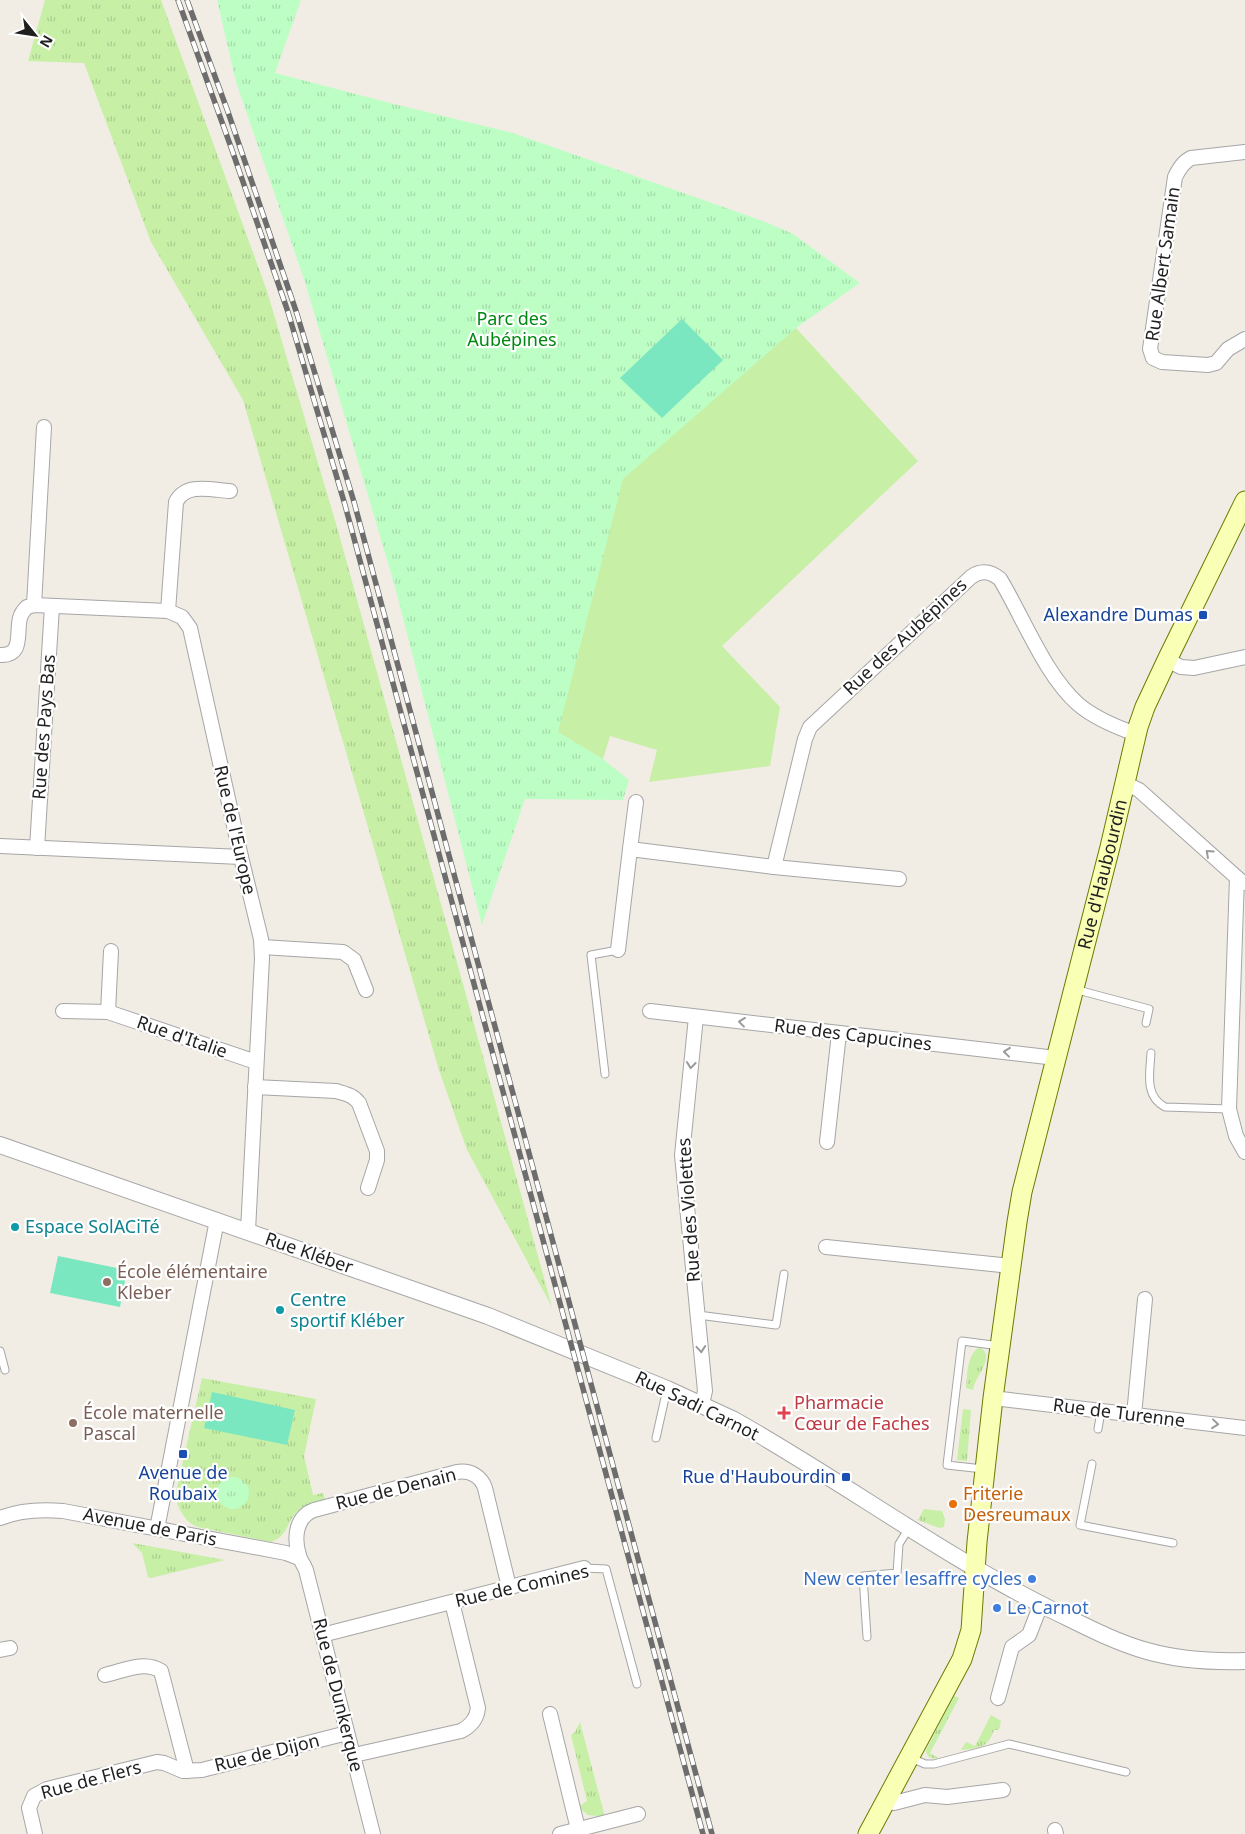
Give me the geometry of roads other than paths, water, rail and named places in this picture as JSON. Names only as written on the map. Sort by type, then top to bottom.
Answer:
[{"type":"main road","name":"Rue d'Haubourdin","points":[[868,1834],[965,1651],[971,1630],[975,1569],[993,1398],[1022,1192],[1110,847],[1136,734],[1145,707],[1245,501]]},
{"type":"street","name":"Rue Albert Samain","points":[[1245,152],[1191,158],[1184,162],[1178,172],[1150,349],[1153,358],[1162,362],[1208,366],[1216,362],[1228,349],[1245,338]]},
{"type":"street","points":[[34,605],[44,427]]},
{"type":"street","points":[[0,655],[10,655],[13,652],[18,642],[20,619],[23,612],[27,607],[34,605],[168,611],[176,502],[179,497],[189,490],[230,491]]},
{"type":"street","name":"Rue des Aubépines","points":[[774,867],[805,739],[810,727],[956,590],[977,573],[989,572],[1000,579],[1055,676],[1072,698],[1089,712],[1136,734]]},
{"type":"street","name":"Rue des Pays Bas","points":[[37,848],[52,606]]},
{"type":"street","name":"Rue de l'Europe","points":[[168,611],[182,617],[190,628],[262,947],[248,1231]]},
{"type":"street","points":[[1167,660],[1182,667],[1194,668],[1245,657]]},
{"type":"street","points":[[1124,783],[1139,790],[1241,882],[1229,1109],[1236,1136],[1245,1152]]},
{"type":"street","points":[[618,950],[636,802]]},
{"type":"street","points":[[0,846],[241,857]]},
{"type":"street","points":[[630,849],[774,867],[899,879]]},
{"type":"street","points":[[262,947],[343,952],[354,960],[366,990]]},
{"type":"street","points":[[108,1012],[111,951]]},
{"type":"street","name":"Rue d'Italie","points":[[63,1011],[108,1012],[256,1062]]},
{"type":"street","name":"Rue des Capucines","points":[[650,1011],[1056,1058]]},
{"type":"street","name":"Rue des Violettes","points":[[696,1017],[682,1155],[705,1391],[702,1404]]},
{"type":"street","points":[[827,1142],[839,1033]]},
{"type":"street","points":[[255,1087],[336,1091],[349,1094],[355,1098],[359,1103],[377,1151],[377,1160],[368,1188]]},
{"type":"street","name":"Rue Kléber","points":[[4,1146],[434,1296],[605,1362]]},
{"type":"street","points":[[157,1529],[217,1220]]},
{"type":"street","points":[[826,1247],[1011,1266]]},
{"type":"street","points":[[1134,1415],[1145,1298]]},
{"type":"street","name":"Rue Sadi Carnot","points":[[605,1362],[702,1404],[748,1429],[975,1569],[1041,1604],[1127,1645],[1187,1660],[1245,1661]]},
{"type":"street","name":"Rue de Turenne","points":[[993,1398],[1245,1428]]},
{"type":"street","name":"Rue de Denain","points":[[299,1558],[296,1534],[302,1517],[309,1511],[457,1472],[468,1472],[480,1478],[485,1488],[509,1587]]},
{"type":"street","name":"Avenue de Paris","points":[[0,1518],[28,1510],[62,1510],[286,1553],[299,1558]]},
{"type":"street","name":"Rue de Dunkerque","points":[[299,1558],[306,1570],[373,1834]]},
{"type":"street","name":"Rue de Comines","points":[[322,1635],[584,1568]]},
{"type":"street","points":[[354,1756],[461,1731],[466,1729],[474,1720],[478,1708],[452,1602]]},
{"type":"street","points":[[998,1698],[1012,1648],[1029,1635],[1041,1604]]},
{"type":"street","points":[[105,1675],[146,1665],[161,1671],[187,1771]]},
{"type":"street","points":[[550,1714],[578,1829]]},
{"type":"street","name":"Rue de Dijon","points":[[187,1771],[202,1770],[347,1733]]},
{"type":"street","name":"Rue de Flers","points":[[35,1834],[29,1808],[31,1800],[38,1792],[158,1762],[187,1771]]},
{"type":"street","points":[[886,1801],[894,1803],[925,1795],[947,1797],[1003,1790]]},
{"type":"street","points":[[560,1834],[638,1814]]},
{"type":"lane","points":[[605,1074],[591,955],[618,950]]},
{"type":"lane","points":[[1073,989],[1149,1009],[1146,1023]]},
{"type":"lane","points":[[1151,1053],[1151,1093],[1160,1104],[1165,1107],[1229,1109]]},
{"type":"lane","points":[[698,1315],[776,1325],[784,1274]]},
{"type":"lane","points":[[985,1469],[947,1466],[962,1341],[1000,1346]]},
{"type":"lane","points":[[0,1351],[6,1370]]},
{"type":"lane","points":[[656,1438],[667,1388]]},
{"type":"lane","points":[[1098,1429],[1101,1411]]},
{"type":"lane","points":[[1092,1464],[1080,1526],[1173,1543]]},
{"type":"lane","points":[[867,1637],[863,1576],[898,1573],[899,1544],[909,1527]]},
{"type":"lane","name":"Rue de Comines","points":[[584,1568],[606,1569],[636,1684]]},
{"type":"lane","points":[[909,1757],[925,1764],[934,1764],[1009,1744],[1126,1772]]},
{"type":"railway","points":[[178,0],[288,312],[345,505],[703,1834]]},
{"type":"railway","points":[[187,0],[228,112],[296,311],[354,502],[712,1834]]},
{"type":"place","name":"Alexandre Dumas","points":[[1203,615]]},
{"type":"place","name":"Espace SolACiTé","points":[[15,1227]]},
{"type":"place","name":"École élémentaire Kleber","points":[[107,1282]]},
{"type":"place","name":"Centre sportif Kléber","points":[[280,1310]]},
{"type":"place","name":"Pharmacie Cœur de Faches","points":[[784,1413]]},
{"type":"place","name":"École maternelle Pascal","points":[[73,1423]]},
{"type":"place","name":"Avenue de Roubaix","points":[[183,1454]]},
{"type":"place","name":"Rue d'Haubourdin","points":[[846,1477]]},
{"type":"place","name":"Friterie Desreumaux","points":[[953,1504]]},
{"type":"place","name":"New center lesaffre cycles","points":[[1032,1579]]},
{"type":"place","name":"Le Carnot","points":[[997,1608]]},
{"type":"park label","name":"Parc des Aubépines","points":[[512,329]]}]
